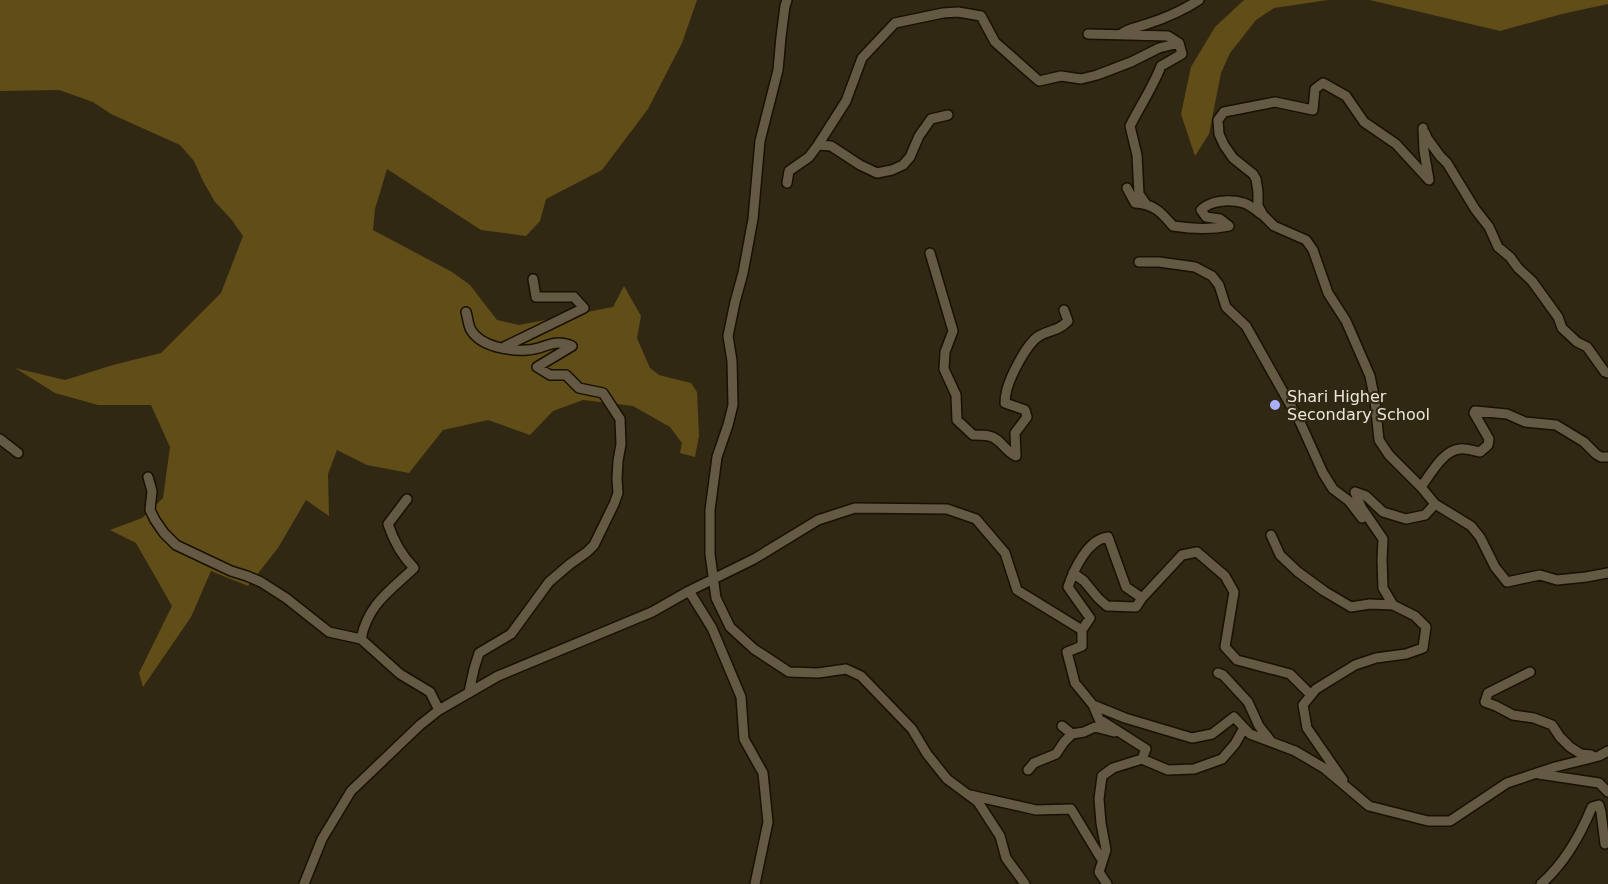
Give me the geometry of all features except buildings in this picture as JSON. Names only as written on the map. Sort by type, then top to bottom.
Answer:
[{"type":"street","points":[[788,0],[785,6],[778,70],[760,141],[755,197],[743,273],[728,336],[732,361],[733,405],[717,457],[710,510],[710,554],[716,598],[730,627],[753,649],[789,672],[818,673],[846,669],[861,676],[912,729],[927,754],[947,779],[978,802],[1000,836],[1006,858],[1025,884]]},
{"type":"street","points":[[1121,34],[1128,28],[1146,25],[1182,11],[1198,0]]},
{"type":"street","points":[[787,183],[789,171],[809,157],[846,101],[862,58],[895,23],[958,12],[981,16],[995,42],[1039,81],[1060,76],[1081,79],[1097,75],[1159,48],[1179,43]]},
{"type":"street","points":[[1089,34],[1168,36],[1179,43],[1182,54],[1161,66],[1130,126],[1137,155],[1139,194],[1146,204]]},
{"type":"street","points":[[1263,215],[1258,206],[1256,179],[1233,158],[1219,134],[1218,120],[1224,112],[1275,102],[1313,110],[1315,89],[1323,83],[1346,96],[1364,122],[1396,144],[1430,180],[1424,151],[1423,128],[1427,138],[1447,163],[1475,209],[1489,227],[1498,247],[1510,257],[1545,297],[1558,316],[1562,328],[1577,342],[1587,347],[1608,373]]},
{"type":"street","points":[[818,145],[831,146],[877,173],[892,170],[903,165],[910,157],[919,136],[931,119],[948,115]]},
{"type":"street","points":[[1127,188],[1135,203],[1146,204],[1160,211],[1173,226],[1191,229],[1229,226],[1220,219],[1206,217],[1201,210],[1207,204],[1220,201],[1245,203],[1274,226],[1306,240],[1313,250],[1328,293],[1346,321],[1370,376],[1379,440],[1389,455],[1435,504],[1472,526],[1495,567],[1507,582],[1540,575],[1557,580],[1608,573]]},
{"type":"street","points":[[930,253],[953,331],[945,352],[944,369],[956,394],[957,420],[973,435],[991,436],[999,441],[1010,454],[1016,456],[1015,433],[1027,417],[1025,410],[1005,403],[1007,388],[1031,342],[1040,335],[1061,328],[1068,321],[1064,310]]},
{"type":"street","points":[[1138,262],[1159,262],[1195,267],[1212,276],[1219,285],[1226,307],[1246,326],[1300,423],[1333,489],[1376,527]]},
{"type":"street","points":[[502,348],[584,308],[574,297],[536,297],[533,279]]},
{"type":"street","points":[[466,312],[471,330],[481,341],[502,348],[528,350],[561,342],[572,346],[537,367],[550,375],[566,375],[579,388],[603,393],[620,419],[621,444],[616,479],[618,493],[594,545],[549,582],[511,634],[479,653],[469,692]]},
{"type":"street","points":[[1421,487],[1438,463],[1452,452],[1459,449],[1479,452],[1488,445],[1489,439],[1475,411],[1507,414],[1525,422],[1556,425],[1584,442],[1596,454],[1608,457]]},
{"type":"street","points":[[0,440],[18,453]]},
{"type":"street","points":[[148,477],[152,491],[150,510],[154,520],[176,545],[231,571],[261,582],[286,598],[329,633],[361,639],[400,674],[430,692],[439,710]]},
{"type":"street","points":[[1393,605],[1383,588],[1383,539],[1361,507],[1355,492],[1366,496],[1383,512],[1406,519],[1425,515],[1435,504]]},
{"type":"street","points":[[361,639],[363,629],[380,598],[414,568],[404,559],[393,542],[388,524],[407,499]]},
{"type":"street","points":[[304,884],[322,838],[351,791],[420,725],[439,710],[498,676],[652,612],[754,559],[818,520],[855,508],[947,509],[976,519],[1005,553],[1017,590],[1082,630]]},
{"type":"street","points":[[1270,535],[1280,555],[1298,572],[1351,607],[1370,604],[1393,605],[1416,616],[1426,627],[1423,648],[1354,665],[1316,689],[1303,705],[1307,728],[1352,792]]},
{"type":"street","points":[[1142,598],[1126,587],[1108,537],[1104,537],[1085,551],[1072,573],[1068,587],[1090,618],[1082,630],[1082,646],[1067,652],[1075,683],[1094,705],[1099,718],[1146,749],[1142,759]]},
{"type":"street","points":[[1072,573],[1084,581],[1107,606],[1136,607],[1182,555],[1197,552],[1225,576],[1234,592],[1225,647],[1237,660],[1290,674],[1311,695]]},
{"type":"street","points":[[689,591],[712,628],[741,697],[744,739],[764,773],[768,822],[755,884]]},
{"type":"street","points":[[1530,672],[1488,693],[1485,702],[1513,715],[1534,718],[1552,725],[1560,737],[1581,754],[1604,754]]},
{"type":"street","points":[[1218,673],[1223,675],[1248,702],[1265,736],[1272,742]]},
{"type":"street","points":[[1094,705],[1125,718],[1192,738],[1212,734],[1234,717],[1250,734],[1295,751],[1324,768],[1369,806],[1428,821],[1450,821],[1507,783],[1604,754]]},
{"type":"street","points":[[1062,726],[1072,734]]},
{"type":"street","points":[[1028,770],[1034,763],[1056,754],[1072,734],[1095,727],[1128,736]]},
{"type":"street","points":[[1107,884],[1099,872],[1106,850],[1099,799],[1102,776],[1113,768],[1142,759],[1168,770],[1194,769],[1222,759],[1235,744],[1244,728]]},
{"type":"street","points":[[1537,774],[1599,783],[1608,792]]},
{"type":"street","points":[[968,794],[1036,810],[1071,809],[1102,860]]},
{"type":"street","points":[[1541,884],[1568,854],[1592,807],[1599,805],[1607,844]]},
{"type":"shaded area","points":[[0,0],[697,0],[682,43],[648,109],[602,170],[546,199],[540,221],[526,236],[481,230],[387,169],[375,209],[373,230],[452,272],[470,285],[497,320],[519,325],[613,307],[624,286],[641,316],[637,338],[650,368],[659,375],[691,383],[697,392],[699,436],[695,457],[680,453],[682,443],[670,427],[633,406],[583,400],[553,411],[530,435],[488,420],[443,430],[409,473],[367,465],[337,450],[328,474],[329,516],[306,500],[278,548],[248,586],[211,571],[191,617],[143,687],[139,673],[172,606],[136,543],[110,530],[142,518],[163,498],[170,447],[151,405],[98,405],[55,393],[15,368],[65,380],[161,353],[221,293],[243,236],[215,202],[194,161],[180,145],[111,114],[93,102],[59,90],[0,91]]},
{"type":"shaded area","points":[[1244,0],[1328,0],[1274,8],[1256,20],[1230,53],[1221,73],[1209,134],[1195,156],[1181,114],[1191,67],[1215,27]]},
{"type":"shaded area","points":[[1370,0],[1608,0],[1608,4],[1500,31]]},
{"type":"place","name":"Shari Higher Secondary School","points":[[1275,405]]}]
